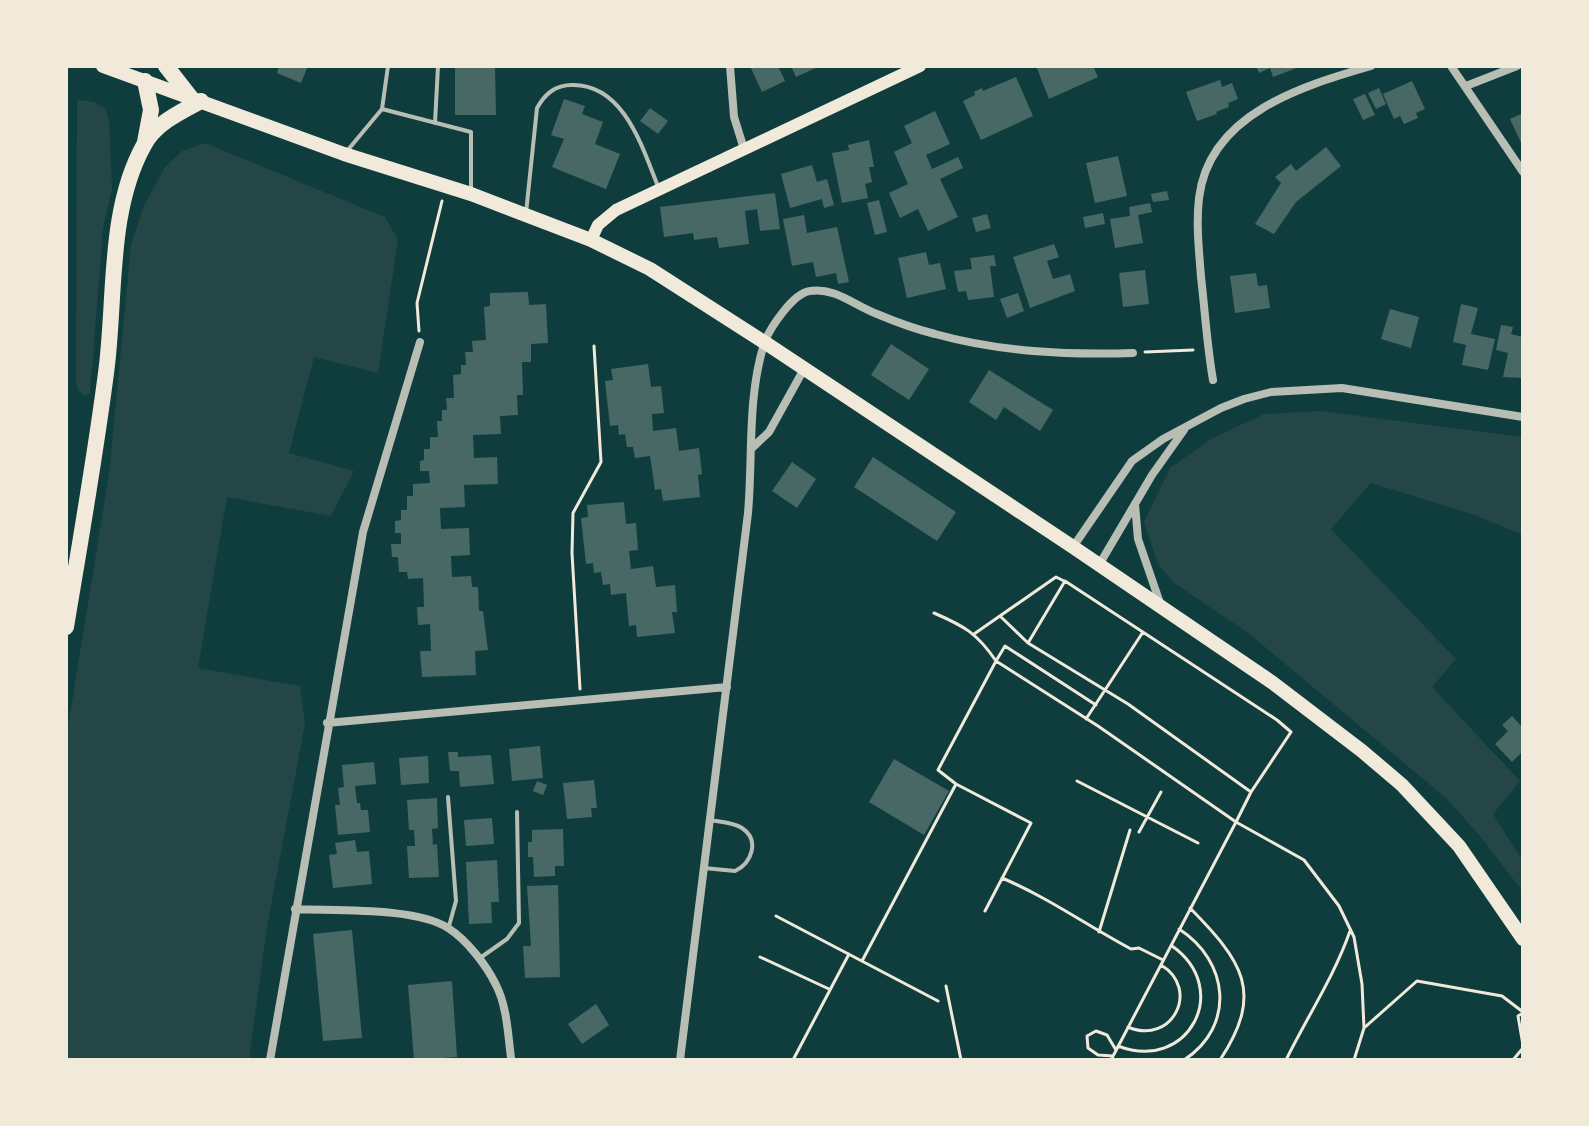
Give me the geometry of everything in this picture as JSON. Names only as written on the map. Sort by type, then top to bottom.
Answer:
[{"type":"highway","points":[[144,143],[163,123],[196,100],[166,66]]},
{"type":"highway","points":[[66,627],[106,370],[126,188],[144,143],[151,110],[145,81]]},
{"type":"main road","points":[[103,66],[344,154],[471,194],[591,240],[650,269],[1162,607],[1273,683],[1362,751],[1402,785],[1459,846],[1523,939]]},
{"type":"main road","points":[[591,240],[598,225],[607,217],[920,66]]},
{"type":"street","points":[[730,66],[734,117],[744,149]]},
{"type":"street","points":[[1213,380],[1197,227],[1199,195],[1205,171],[1215,151],[1253,113],[1276,100],[1371,66]]},
{"type":"street","points":[[1451,66],[1523,172]]},
{"type":"street","points":[[1466,86],[1517,66]]},
{"type":"street","points":[[680,1060],[750,485],[750,425],[764,342],[790,303],[805,291],[824,290],[875,314],[935,335],[1015,350],[1074,354],[1133,353]]},
{"type":"street","points":[[270,1060],[363,532],[420,342]]},
{"type":"street","points":[[752,448],[769,432],[804,369]]},
{"type":"street","points":[[1073,547],[1132,461],[1163,439],[1244,399],[1271,392],[1342,388],[1523,417]]},
{"type":"street","points":[[1099,565],[1184,429]]},
{"type":"street","points":[[1135,504],[1141,548],[1162,607]]},
{"type":"street","points":[[327,723],[727,687]]},
{"type":"street","points":[[295,909],[403,915],[431,920],[449,928],[464,942],[497,985],[511,1058]]},
{"type":"lane","points":[[344,154],[382,109],[388,66]]},
{"type":"lane","points":[[435,123],[438,66]]},
{"type":"lane","points":[[525,215],[537,108],[543,96],[570,85],[588,87],[606,95],[623,113],[639,139],[659,190]]},
{"type":"lane","points":[[382,109],[471,132],[471,194]]},
{"type":"lane","points":[[448,797],[456,901],[449,928]]},
{"type":"lane","points":[[478,959],[507,939],[519,923],[517,812]]},
{"type":"lane","points":[[702,868],[735,871],[748,862],[753,847],[751,839],[741,827],[709,820]]},
{"type":"path","points":[[420,342],[417,303],[445,186]]},
{"type":"path","points":[[581,700],[572,553],[573,513],[601,462],[594,346]]},
{"type":"path","points":[[1133,353],[1208,348]]},
{"type":"path","points":[[974,634],[1056,577],[1291,732],[1251,792],[1236,822],[1190,908],[1171,945],[1117,1048],[1112,1058],[1098,1055],[1088,1048],[1087,1036],[1096,1031],[1107,1035],[1117,1048],[1142,1053],[1167,1048],[1187,1033],[1195,1022],[1201,998],[1200,985],[1190,962],[1171,945]]},
{"type":"path","points":[[1028,643],[1065,581]]},
{"type":"path","points":[[934,613],[965,627],[996,661],[1236,822],[1304,860],[1339,906],[1354,937],[1362,984],[1364,1028],[1354,1060]]},
{"type":"path","points":[[1000,616],[1028,643],[1191,747],[1251,792]]},
{"type":"path","points":[[1086,719],[1143,632]]},
{"type":"path","points":[[985,911],[1031,823],[956,784],[938,770],[996,661],[1005,646],[1096,705]]},
{"type":"path","points":[[1077,781],[1198,843]]},
{"type":"path","points":[[862,961],[956,784]]},
{"type":"path","points":[[1139,832],[1161,792]]},
{"type":"path","points":[[1099,932],[1130,830]]},
{"type":"path","points":[[1002,878],[1029,889],[1131,949],[1139,948],[1162,962],[1173,974],[1180,993],[1176,1013],[1153,1031],[1142,1032],[1128,1027]]},
{"type":"path","points":[[1190,908],[1225,943],[1246,992],[1243,1017],[1220,1060]]},
{"type":"path","points":[[776,916],[938,1001]]},
{"type":"path","points":[[1179,929],[1203,948],[1217,974],[1220,988],[1217,1018],[1211,1031],[1203,1044],[1184,1060]]},
{"type":"path","points":[[1286,1060],[1308,1014],[1339,962],[1351,929]]},
{"type":"path","points":[[793,1060],[849,954]]},
{"type":"path","points":[[760,957],[830,990]]},
{"type":"path","points":[[1364,1028],[1417,981],[1502,996],[1523,1012],[1518,1016],[1523,1046],[1513,1060]]},
{"type":"path","points":[[946,986],[961,1060]]},
{"type":"shaded area","points":[[77,100],[94,102],[106,109],[112,189],[103,228],[90,394],[84,395],[76,383]]},
{"type":"shaded area","points":[[205,143],[385,217],[398,240],[378,373],[314,357],[289,453],[354,471],[331,516],[227,497],[198,668],[300,686],[305,724],[267,927],[249,1060],[66,1060],[66,739],[109,474],[131,245],[144,206],[165,167],[182,151]]},
{"type":"shaded area","points":[[1321,411],[1523,437],[1523,535],[1475,515],[1371,483],[1331,529],[1456,659],[1432,687],[1520,781],[1493,814],[1523,862],[1523,892],[1446,798],[1247,632],[1174,583],[1158,564],[1144,522],[1170,468],[1211,439],[1264,414]]},
{"type":"building","points":[[279,66],[308,66],[301,83],[277,73]]},
{"type":"building","points":[[455,66],[495,66],[496,115],[455,115]]},
{"type":"building","points":[[750,66],[778,66],[785,81],[762,92]]},
{"type":"building","points":[[791,66],[820,66],[796,77]]},
{"type":"building","points":[[1036,66],[1093,66],[1098,77],[1049,99]]},
{"type":"building","points":[[1256,66],[1302,66],[1273,77],[1270,68],[1259,73]]},
{"type":"building","points":[[1016,77],[1033,116],[981,140],[963,101],[982,88],[983,91]]},
{"type":"building","points":[[1220,80],[1222,87],[1232,83],[1238,99],[1228,103],[1229,107],[1217,114],[1197,121],[1186,92]]},
{"type":"building","points":[[1412,81],[1425,109],[1416,113],[1418,118],[1404,124],[1400,116],[1394,119],[1383,94]]},
{"type":"building","points":[[1379,88],[1386,104],[1376,109],[1368,93]]},
{"type":"building","points":[[1365,94],[1375,115],[1363,120],[1353,99]]},
{"type":"building","points":[[564,99],[585,106],[582,114],[603,122],[595,144],[620,154],[606,189],[552,167],[564,139],[551,135]]},
{"type":"building","points":[[650,108],[668,121],[658,134],[640,121]]},
{"type":"building","points":[[935,111],[950,144],[926,155],[932,169],[958,157],[963,168],[940,179],[958,217],[928,231],[918,209],[900,218],[889,193],[908,184],[894,152],[912,143],[904,126]]},
{"type":"building","points":[[1523,113],[1523,147],[1510,119]]},
{"type":"building","points":[[869,140],[874,167],[869,167],[872,182],[865,184],[868,198],[842,203],[832,153],[849,150],[848,145]]},
{"type":"building","points":[[1326,147],[1341,166],[1296,202],[1274,234],[1255,224],[1281,183],[1275,177],[1291,164],[1296,171]]},
{"type":"building","points":[[1118,156],[1127,196],[1095,203],[1086,163]]},
{"type":"building","points":[[812,165],[817,182],[827,179],[834,205],[824,208],[822,199],[790,208],[781,174]]},
{"type":"building","points":[[1167,191],[1169,200],[1153,202],[1151,194]]},
{"type":"building","points":[[775,193],[780,229],[760,231],[757,209],[745,211],[749,244],[719,248],[717,237],[694,240],[693,233],[664,237],[660,207]]},
{"type":"building","points":[[879,200],[887,232],[875,235],[867,203]]},
{"type":"building","points":[[1150,203],[1152,212],[1138,215],[1143,243],[1115,248],[1110,219],[1130,216],[1129,207]]},
{"type":"building","points":[[1103,213],[1105,224],[1085,228],[1083,217]]},
{"type":"building","points":[[987,214],[991,228],[976,232],[972,218]]},
{"type":"building","points":[[804,215],[807,233],[837,227],[849,282],[838,284],[836,273],[816,277],[813,262],[792,266],[783,219]]},
{"type":"building","points":[[1054,244],[1059,257],[1047,261],[1053,279],[1070,274],[1075,291],[1030,308],[1013,257]]},
{"type":"building","points":[[926,252],[929,265],[940,263],[946,289],[907,298],[898,258]]},
{"type":"building","points":[[994,255],[996,266],[990,266],[994,297],[968,300],[966,291],[958,292],[954,271],[972,269],[970,258]]},
{"type":"building","points":[[1145,270],[1149,304],[1123,307],[1119,273]]},
{"type":"building","points":[[1256,273],[1258,286],[1267,285],[1270,308],[1235,313],[1230,276]]},
{"type":"building","points":[[528,292],[529,305],[546,304],[548,343],[531,344],[531,362],[522,362],[523,395],[517,395],[518,415],[500,416],[501,434],[473,435],[474,458],[497,457],[498,484],[464,485],[465,507],[440,508],[441,529],[469,528],[470,555],[451,556],[452,577],[471,576],[472,587],[478,587],[479,611],[483,611],[488,650],[475,651],[476,675],[422,677],[420,651],[431,651],[430,624],[418,625],[417,607],[424,607],[423,578],[408,579],[407,572],[399,572],[398,557],[392,557],[391,544],[401,544],[401,533],[395,533],[395,521],[401,520],[401,510],[407,510],[407,496],[413,496],[413,484],[430,483],[429,471],[420,471],[420,461],[424,460],[424,449],[430,449],[430,437],[438,437],[437,421],[442,421],[442,410],[447,410],[446,398],[454,398],[453,375],[461,374],[461,365],[466,365],[465,352],[473,352],[472,341],[486,340],[484,307],[490,306],[490,293]]},
{"type":"building","points":[[1018,293],[1024,311],[1007,318],[1000,299]]},
{"type":"building","points":[[1461,304],[1478,308],[1471,334],[1495,339],[1488,370],[1462,365],[1466,345],[1453,342]]},
{"type":"building","points":[[1390,309],[1419,317],[1411,348],[1381,339]]},
{"type":"building","points":[[1501,325],[1513,327],[1511,334],[1523,337],[1523,378],[1503,377],[1508,353],[1496,350]]},
{"type":"building","points":[[891,344],[929,369],[909,400],[871,375]]},
{"type":"building","points":[[648,364],[651,387],[661,386],[664,413],[652,414],[653,431],[676,428],[679,451],[699,448],[702,474],[698,475],[700,497],[663,501],[661,489],[655,490],[650,456],[635,458],[633,447],[627,447],[625,434],[619,435],[618,425],[610,426],[605,381],[613,380],[611,369]]},
{"type":"building","points":[[989,370],[1053,410],[1040,431],[1004,407],[996,420],[969,402]]},
{"type":"building","points":[[873,457],[956,512],[937,541],[854,487]]},
{"type":"building","points":[[792,462],[816,479],[797,508],[772,491]]},
{"type":"building","points":[[624,502],[626,524],[636,523],[638,550],[629,551],[631,569],[653,566],[656,587],[675,585],[677,612],[672,612],[675,633],[637,637],[636,625],[629,626],[626,593],[611,595],[610,584],[603,585],[601,572],[594,573],[593,563],[586,564],[581,518],[588,517],[587,505]]},
{"type":"building","points":[[1512,716],[1523,728],[1523,751],[1512,762],[1495,744],[1508,731],[1502,725]]},
{"type":"building","points":[[540,746],[543,778],[512,781],[509,749]]},
{"type":"building","points":[[448,752],[458,752],[458,757],[491,755],[494,784],[460,787],[459,771],[450,771]]},
{"type":"building","points":[[428,756],[429,783],[401,785],[399,758]]},
{"type":"building","points":[[894,759],[949,791],[924,835],[869,802]]},
{"type":"building","points":[[374,762],[376,784],[355,786],[357,803],[360,803],[361,810],[368,810],[370,832],[338,835],[335,805],[340,805],[338,788],[344,787],[342,765]]},
{"type":"building","points":[[594,780],[597,808],[591,808],[592,817],[567,819],[563,783]]},
{"type":"building","points":[[537,781],[547,785],[543,795],[533,791]]},
{"type":"building","points":[[437,798],[438,828],[432,829],[433,845],[437,844],[439,877],[409,878],[407,846],[415,846],[414,830],[409,830],[407,800]]},
{"type":"building","points":[[492,818],[494,844],[466,846],[464,820]]},
{"type":"building","points":[[563,829],[564,866],[555,866],[555,876],[534,877],[533,857],[528,857],[532,830]]},
{"type":"building","points":[[355,840],[357,852],[369,851],[372,884],[333,888],[329,855],[337,854],[335,843]]},
{"type":"building","points":[[497,860],[499,902],[491,902],[492,923],[469,924],[466,862]]},
{"type":"building","points":[[558,885],[560,977],[525,978],[523,946],[531,946],[527,886]]},
{"type":"building","points":[[352,930],[362,1038],[323,1041],[313,934]]},
{"type":"building","points":[[452,981],[457,1057],[414,1060],[408,985]]},
{"type":"building","points":[[596,1004],[609,1025],[582,1044],[568,1024]]}]
